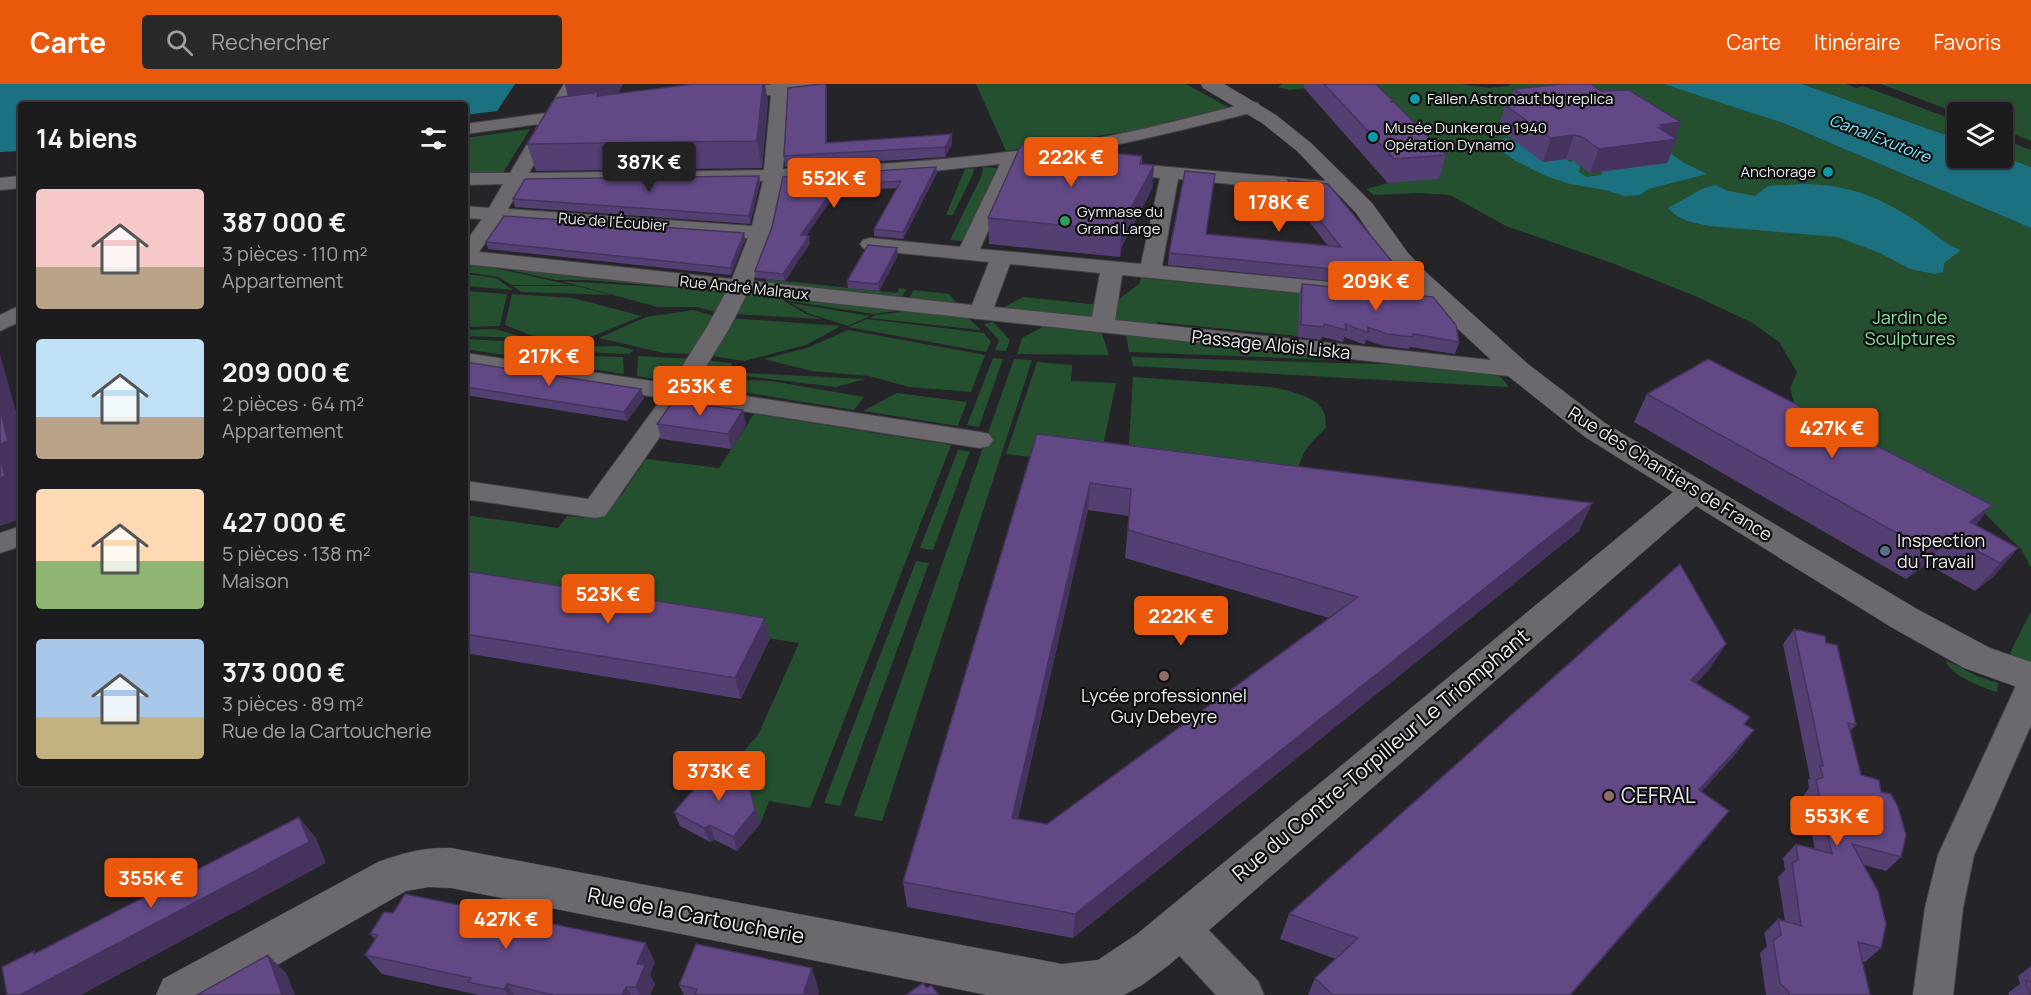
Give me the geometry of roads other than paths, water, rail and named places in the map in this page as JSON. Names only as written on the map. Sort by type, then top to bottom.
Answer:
[{"type":"street","points":[[468,253],[495,214],[572,84]]},
{"type":"street","points":[[743,93],[780,86],[813,84]]},
{"type":"street","name":"Rue des Chantiers de France","points":[[1210,84],[1252,108],[1296,140],[1375,221],[1403,263],[1441,301],[1518,370],[1606,438],[1938,638],[1977,658],[2031,678]]},
{"type":"street","points":[[468,490],[595,509],[677,393],[742,282],[761,233],[773,175],[780,86]]},
{"type":"street","points":[[468,179],[773,175],[928,166],[1010,158],[1137,136],[1252,108]]},
{"type":"street","points":[[468,129],[598,112]]},
{"type":"street","points":[[1010,158],[1346,189]]},
{"type":"street","points":[[967,254],[1010,158]]},
{"type":"street","points":[[1150,271],[1170,173]]},
{"type":"street","points":[[0,184],[18,182]]},
{"type":"street","name":"Rue de l'Écubier","points":[[468,212],[761,233]]},
{"type":"street","points":[[870,244],[1365,293]]},
{"type":"street","name":"Rue André Malraux","points":[[468,257],[742,282],[1023,319]]},
{"type":"street","points":[[980,314],[1002,257]]},
{"type":"street","points":[[1104,316],[1112,268]]},
{"type":"street","points":[[1412,298],[1441,301]]},
{"type":"street","name":"Passage Aloïs Liska","points":[[1023,319],[1104,316],[1518,370]]},
{"type":"street","points":[[468,360],[980,440]]},
{"type":"street","name":"Rue du Contre-Torpilleur Le Triomphant","points":[[1061,991],[1089,987],[1117,976],[1179,927],[1694,491]]},
{"type":"street","points":[[0,543],[18,537]]},
{"type":"street","points":[[1933,995],[1944,908],[1956,855],[2030,690],[2031,682]]},
{"type":"street","name":"Rue de la Cartoucherie","points":[[180,995],[393,876],[427,867],[451,868],[1061,991]]},
{"type":"street","points":[[1179,927],[1244,995]]},
{"type":"water","points":[[0,84],[515,84],[497,111],[468,115],[468,102],[18,102],[18,151],[0,152]]},
{"type":"water","name":"Canal Exutoire","points":[[1664,84],[1802,84],[1947,135],[1947,168],[2013,168],[2013,160],[2031,167],[2031,228],[1783,123]]},
{"type":"water","points":[[1506,138],[1514,140],[1537,138],[1570,162],[1574,161],[1580,166],[1579,172],[1586,177],[1601,175],[1602,171],[1662,147],[1684,163],[1707,174],[1648,189],[1640,195],[1624,196],[1546,176],[1495,147],[1494,142]]},
{"type":"water","points":[[1804,184],[1852,190],[1880,200],[1961,250],[1944,263],[1943,272],[1935,274],[1910,269],[1880,253],[1838,237],[1709,226],[1681,218],[1668,208],[1704,188],[1715,185],[1728,191],[1755,196],[1768,186]]},
{"type":"place","name":"Fallen Astronaut big replica","points":[[1415,99]]},
{"type":"place","name":"Musée Dunkerque 1940 Opération Dynamo","points":[[1373,137]]},
{"type":"place","name":"Anchorage","points":[[1828,172]]},
{"type":"place","name":"Gymnase du Grand Large","points":[[1065,221]]},
{"type":"place","name":"Inspection du Travail","points":[[1885,551]]},
{"type":"place","name":"Lycée professionnel Guy Debeyre","points":[[1164,676]]},
{"type":"place","name":"CEFRAL","points":[[1609,796]]},
{"type":"park label","name":"Jardin de Sculptures","points":[[1910,328]]}]
